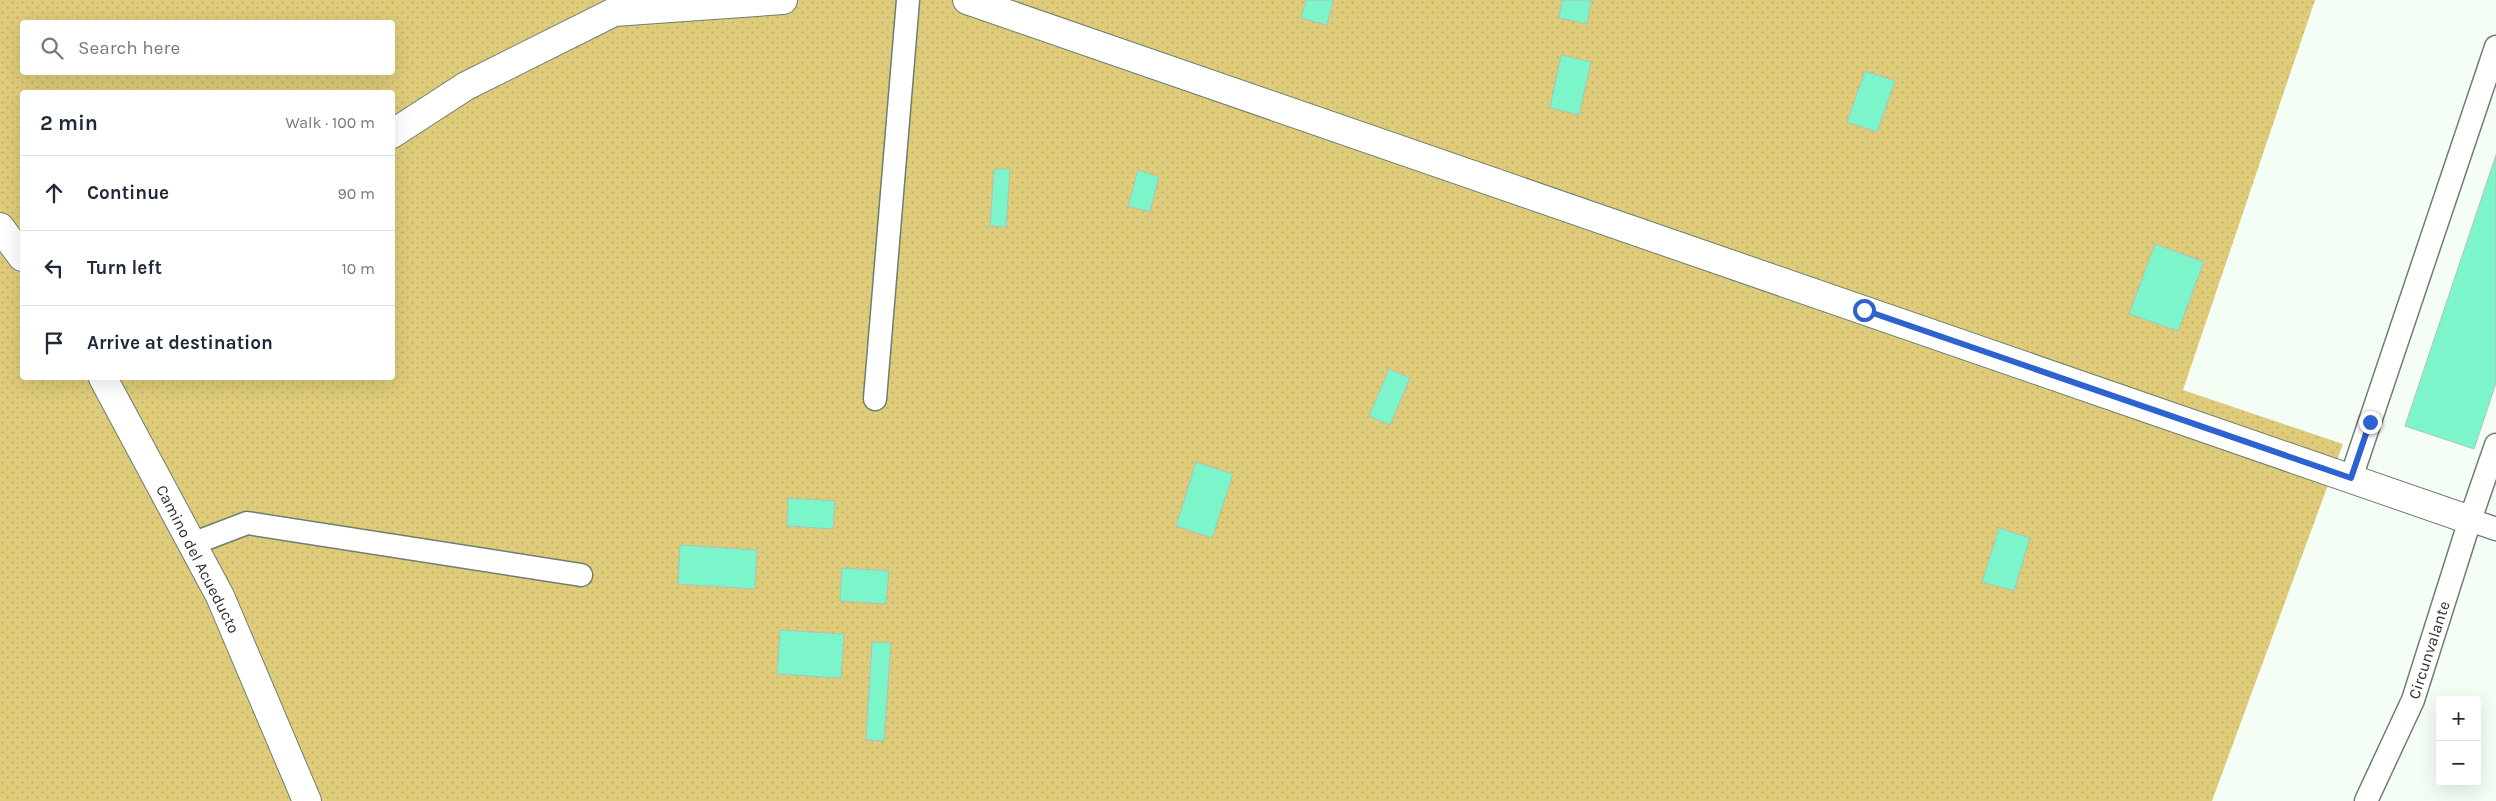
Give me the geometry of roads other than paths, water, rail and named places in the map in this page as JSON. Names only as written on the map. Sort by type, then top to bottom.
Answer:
[{"type":"street","points":[[395,132],[466,86],[614,12],[783,0]]},
{"type":"street","points":[[967,0],[2470,520]]},
{"type":"street","points":[[0,227],[20,254]]},
{"type":"street","name":"Camino del Acueducto","points":[[104,380],[220,596],[307,801]]},
{"type":"lane","points":[[875,399],[908,0]]},
{"type":"lane","points":[[2351,478],[2496,47]]},
{"type":"lane","name":"Circunvalante","points":[[2366,801],[2413,700],[2470,520],[2496,445]]},
{"type":"lane","points":[[2470,520],[2496,529]]},
{"type":"lane","points":[[192,544],[247,523],[581,576]]}]
